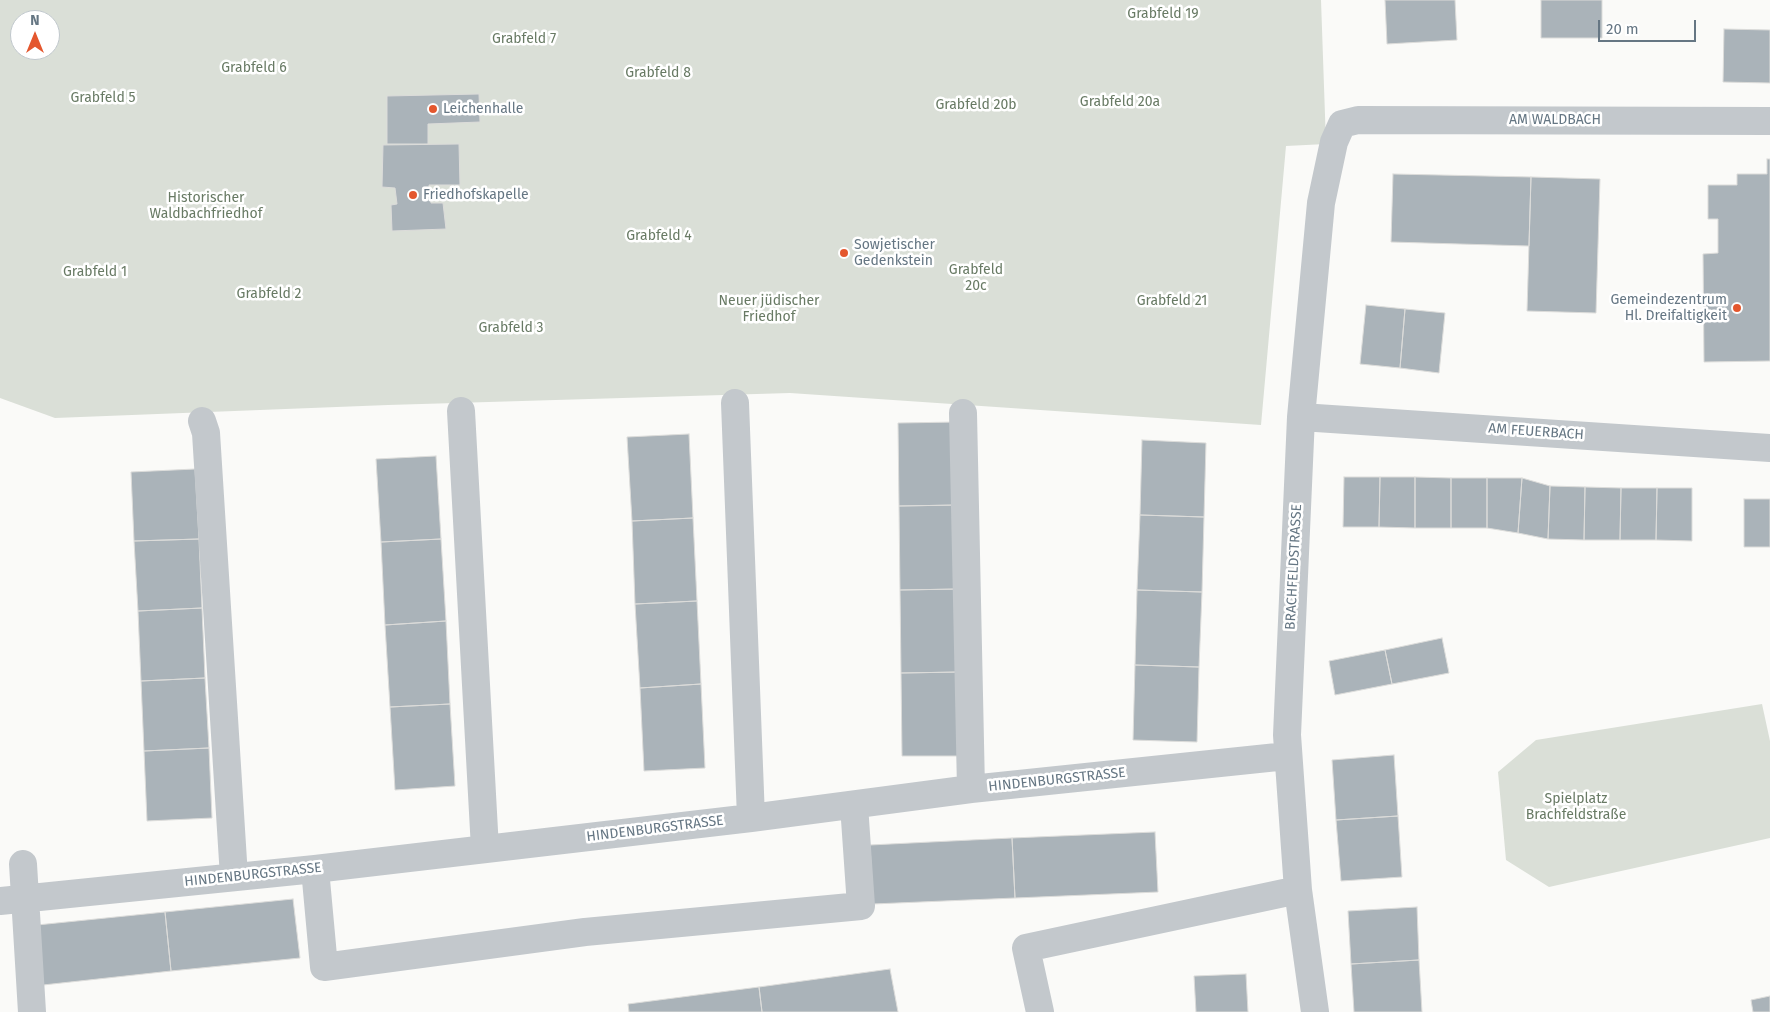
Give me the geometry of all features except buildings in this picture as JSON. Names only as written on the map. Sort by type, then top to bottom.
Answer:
[{"type":"street","name":"AM WALDBACH","points":[[1342,124],[1358,120],[1770,120]]},
{"type":"street","name":"BRACHFELDSTRASSE","points":[[1315,1012],[1298,890],[1287,756],[1301,417],[1321,203],[1334,142],[1342,124]]},
{"type":"street","points":[[735,404],[751,818]]},
{"type":"street","points":[[461,411],[485,849]]},
{"type":"street","points":[[963,413],[971,789]]},
{"type":"street","name":"AM FEUERBACH","points":[[1301,417],[1770,448]]},
{"type":"street","points":[[202,421],[206,433],[234,877]]},
{"type":"street","name":"HINDENBURGSTRASSE","points":[[12,900],[315,870],[751,818],[971,789],[1287,756]]},
{"type":"street","points":[[315,870],[324,967],[585,932],[861,906],[854,805]]},
{"type":"street","points":[[22,864],[12,900],[32,1012]]},
{"type":"street","points":[[1040,1012],[1026,948],[1298,890]]},
{"type":"green space","name":"Historischer Waldbachfriedhof","points":[[0,0],[1321,0],[1326,144],[1286,146],[1261,425],[790,393],[388,405],[55,418],[0,398]]},
{"type":"green space","name":"Spielplatz Brachfeldstraße","points":[[1762,704],[1770,741],[1770,838],[1549,887],[1506,860],[1498,772],[1536,740]]},
{"type":"place","name":"Leichenhalle","points":[[433,109]]},
{"type":"place","name":"Friedhofskapelle","points":[[413,195]]},
{"type":"place","name":"Sowjetischer Gedenkstein","points":[[844,253]]},
{"type":"place","name":"Gemeindezentrum Hl. Dreifaltigkeit","points":[[1737,308]]},
{"type":"park label","name":"Grabfeld 19","points":[[1163,14]]},
{"type":"park label","name":"Grabfeld 7","points":[[524,39]]},
{"type":"park label","name":"Grabfeld 6","points":[[254,68]]},
{"type":"park label","name":"Grabfeld 8","points":[[658,73]]},
{"type":"park label","name":"Grabfeld 5","points":[[103,98]]},
{"type":"park label","name":"Grabfeld 20a","points":[[1120,102]]},
{"type":"park label","name":"Grabfeld 20b","points":[[976,105]]},
{"type":"park label","name":"Grabfeld 4","points":[[659,236]]},
{"type":"park label","name":"Grabfeld 1","points":[[95,272]]},
{"type":"park label","name":"Grabfeld 20c","points":[[976,278]]},
{"type":"park label","name":"Grabfeld 2","points":[[269,294]]},
{"type":"park label","name":"Grabfeld 21","points":[[1172,301]]},
{"type":"park label","name":"Neuer jüdischer Friedhof","points":[[769,310]]},
{"type":"park label","name":"Grabfeld 3","points":[[511,328]]}]
